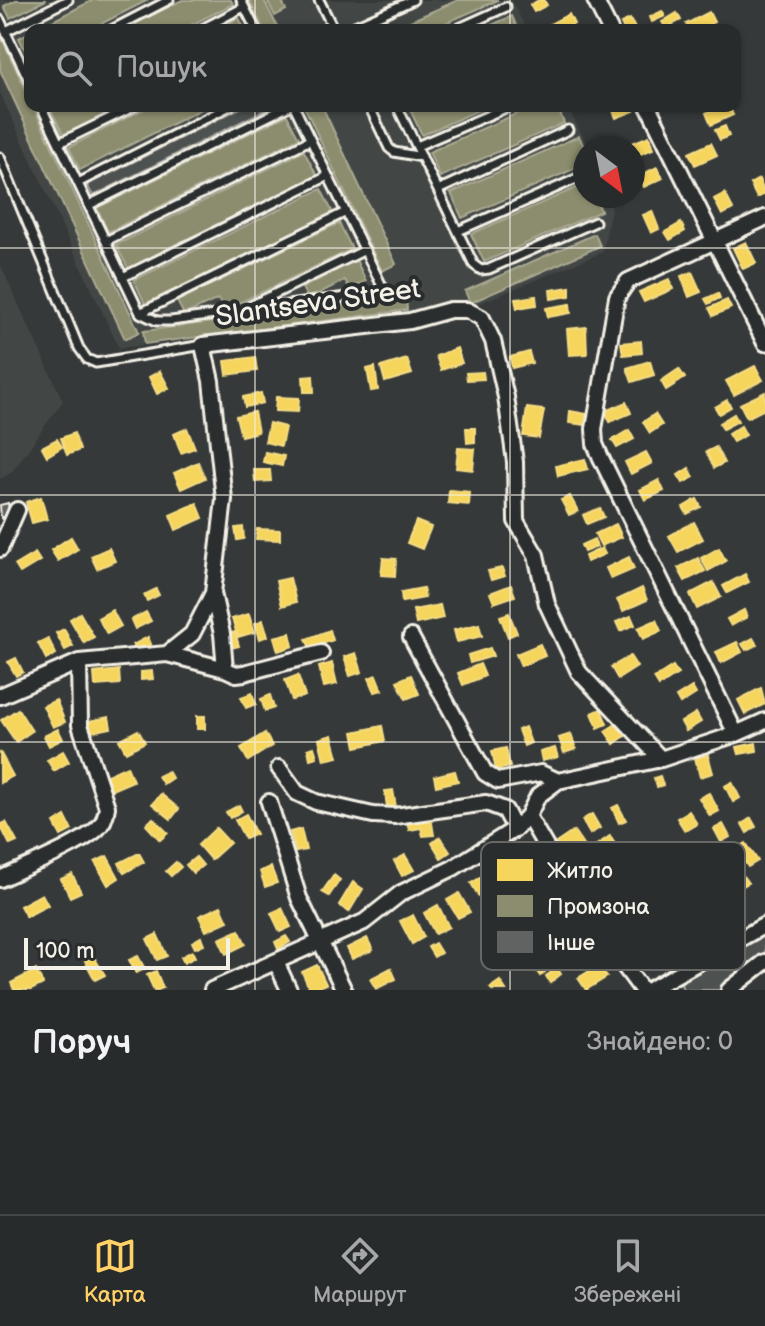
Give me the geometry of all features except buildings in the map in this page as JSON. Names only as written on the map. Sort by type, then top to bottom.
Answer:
[{"type":"street","points":[[595,0],[607,24]]},
{"type":"street","points":[[651,112],[765,343]]},
{"type":"street","points":[[736,734],[595,444],[594,429],[617,297],[628,281],[765,218]]},
{"type":"street","name":"Slantseva Street","points":[[225,669],[222,634],[213,593],[224,499],[211,381],[203,345],[410,321],[450,310],[467,310],[482,318],[493,341],[506,397],[515,462],[516,521],[536,555],[547,604],[579,672],[661,759]]},
{"type":"street","points":[[0,549],[17,510]]},
{"type":"street","points":[[167,654],[192,634],[213,593]]},
{"type":"street","points":[[411,637],[485,773],[498,781],[541,773],[558,781]]},
{"type":"street","points":[[0,696],[79,662],[167,654],[236,674],[321,653]]},
{"type":"street","points":[[0,879],[88,835],[103,823],[106,815],[107,807],[80,725],[79,662]]},
{"type":"street","points":[[494,842],[515,829],[528,816],[538,796],[558,781],[661,759],[765,721]]},
{"type":"street","points":[[279,768],[297,793],[316,802],[373,815],[395,816],[486,803],[505,810],[515,829]]},
{"type":"street","points":[[269,802],[299,898],[344,990]]},
{"type":"street","points":[[528,816],[543,842]]},
{"type":"street","points":[[212,990],[364,922],[401,893],[481,850]]},
{"type":"street","points":[[745,938],[765,925]]},
{"type":"street","points":[[276,962],[289,990]]},
{"type":"street","points":[[729,990],[765,962]]},
{"type":"street","points":[[627,970],[642,990]]},
{"type":"street","points":[[649,990],[675,984],[696,970]]},
{"type":"lane","points":[[6,31],[68,0]]},
{"type":"lane","points":[[123,24],[169,0]]},
{"type":"lane","points":[[319,0],[331,24]]},
{"type":"lane","points":[[359,24],[413,0]]},
{"type":"lane","points":[[210,24],[242,4],[253,24]]},
{"type":"lane","points":[[468,24],[506,7]]},
{"type":"lane","points":[[0,20],[24,65]]},
{"type":"lane","points":[[47,112],[140,313],[157,321],[375,293],[382,286],[294,112]]},
{"type":"lane","points":[[59,143],[123,112]]},
{"type":"lane","points":[[78,183],[218,112]]},
{"type":"lane","points":[[89,205],[279,112]]},
{"type":"lane","points":[[372,112],[389,148],[394,152],[422,157]]},
{"type":"lane","points":[[402,112],[474,265],[481,270],[595,222]]},
{"type":"lane","points":[[417,146],[496,112]]},
{"type":"lane","points":[[438,190],[568,130]]},
{"type":"lane","points":[[106,241],[310,140]]},
{"type":"lane","points":[[0,157],[79,348],[87,359],[96,363],[203,345]]},
{"type":"lane","points":[[123,277],[328,176]]},
{"type":"lane","points":[[458,231],[573,180]]},
{"type":"lane","points":[[140,313],[346,212]]},
{"type":"lane","points":[[240,311],[365,250]]},
{"type":"shaded area","points":[[0,0],[511,0],[524,24],[24,24],[24,112],[570,112],[583,136],[573,136],[573,208],[611,208],[603,252],[478,304],[119,348],[0,93]]},
{"type":"shaded area","points":[[232,112],[260,112],[93,196],[87,185]]},
{"type":"shaded area","points":[[0,264],[63,401],[12,472],[0,479]]},
{"type":"shaded area","points":[[765,929],[765,954],[729,986],[722,990],[683,990],[679,977],[692,970],[745,970],[745,940]]}]
